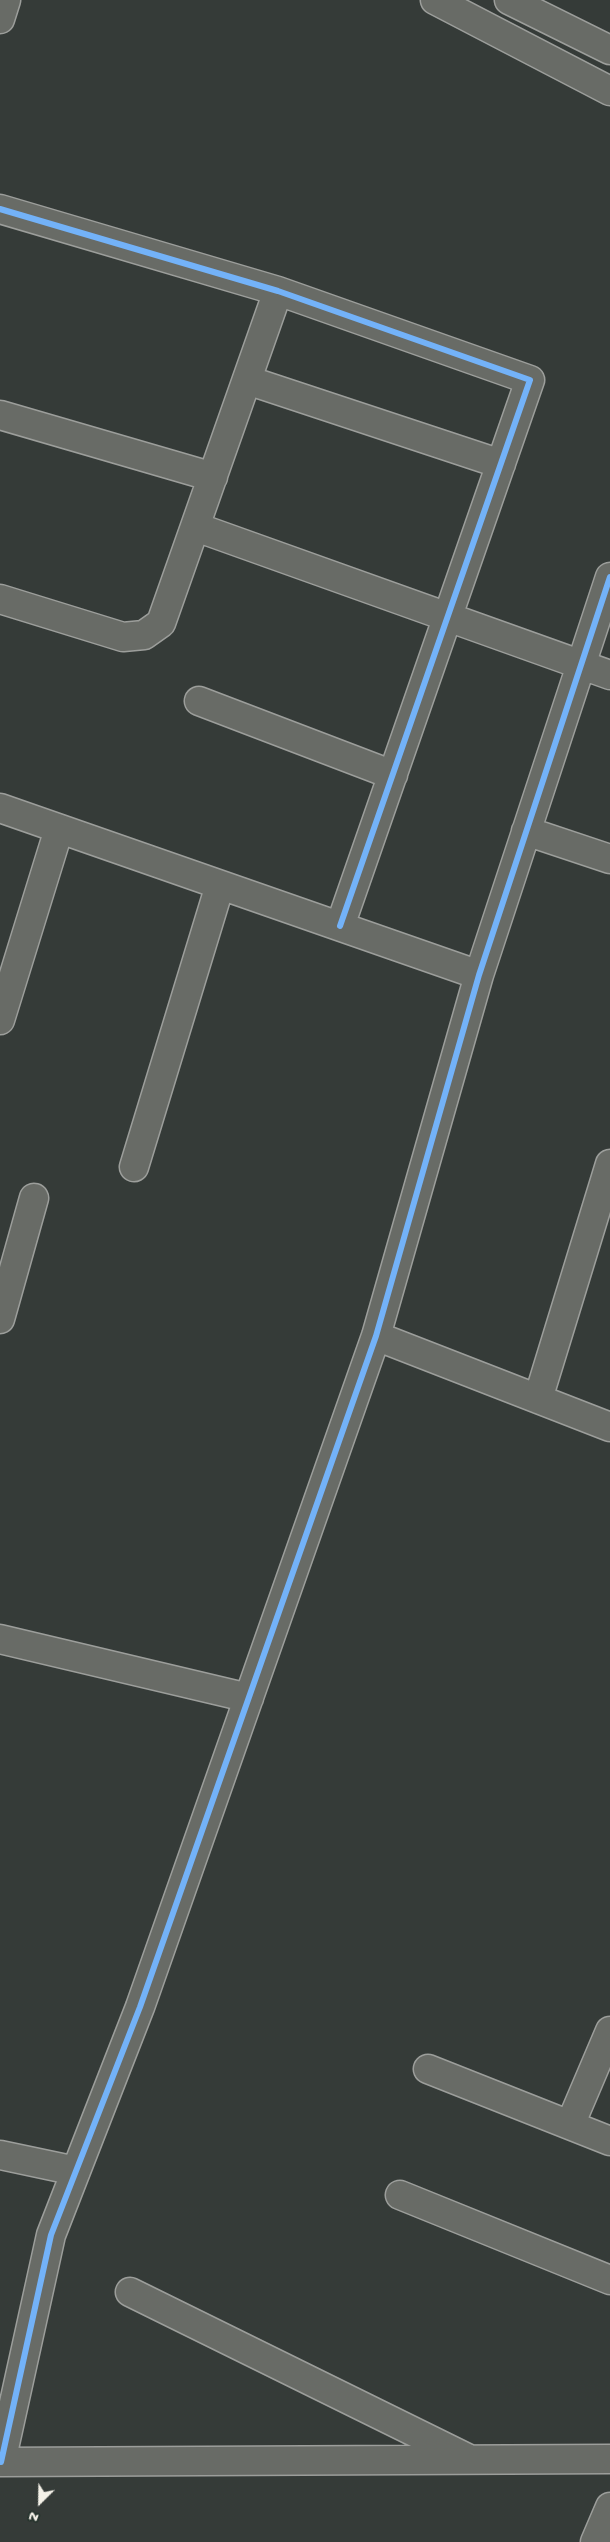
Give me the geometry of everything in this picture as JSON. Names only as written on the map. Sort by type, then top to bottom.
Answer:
[{"type":"street","points":[[0,18],[6,0]]},
{"type":"street","points":[[435,0],[610,90]]},
{"type":"street","points":[[509,0],[610,50]]},
{"type":"street","points":[[0,209],[278,291],[530,380],[340,926]]},
{"type":"street","points":[[0,599],[123,637],[144,635],[161,623],[278,291]]},
{"type":"street","points":[[247,380],[501,464]]},
{"type":"street","points":[[0,415],[213,477]]},
{"type":"street","points":[[196,527],[610,675]]},
{"type":"street","points":[[610,577],[479,975],[376,1336],[140,2007],[51,2235],[0,2462],[610,2459]]},
{"type":"street","points":[[199,701],[392,774]]},
{"type":"street","points":[[0,808],[479,975]]},
{"type":"street","points":[[0,1020],[59,829]]},
{"type":"street","points":[[526,831],[610,859]]},
{"type":"street","points":[[134,1166],[220,885]]},
{"type":"street","points":[[538,1400],[610,1164]]},
{"type":"street","points":[[0,1319],[34,1198]]},
{"type":"street","points":[[376,1336],[610,1427]]},
{"type":"street","points":[[0,1639],[249,1698]]},
{"type":"street","points":[[570,2125],[610,2031]]},
{"type":"street","points":[[428,2069],[610,2141]]},
{"type":"street","points":[[0,2155],[76,2170]]},
{"type":"street","points":[[400,2195],[610,2280]]},
{"type":"street","points":[[130,2292],[473,2461]]},
{"type":"street","points":[[595,2542],[610,2507]]},
{"type":"cycle path","points":[[0,209],[278,291],[530,380],[340,926]]},
{"type":"cycle path","points":[[1,2462],[51,2235],[140,2007],[376,1336],[479,975],[610,577]]}]
